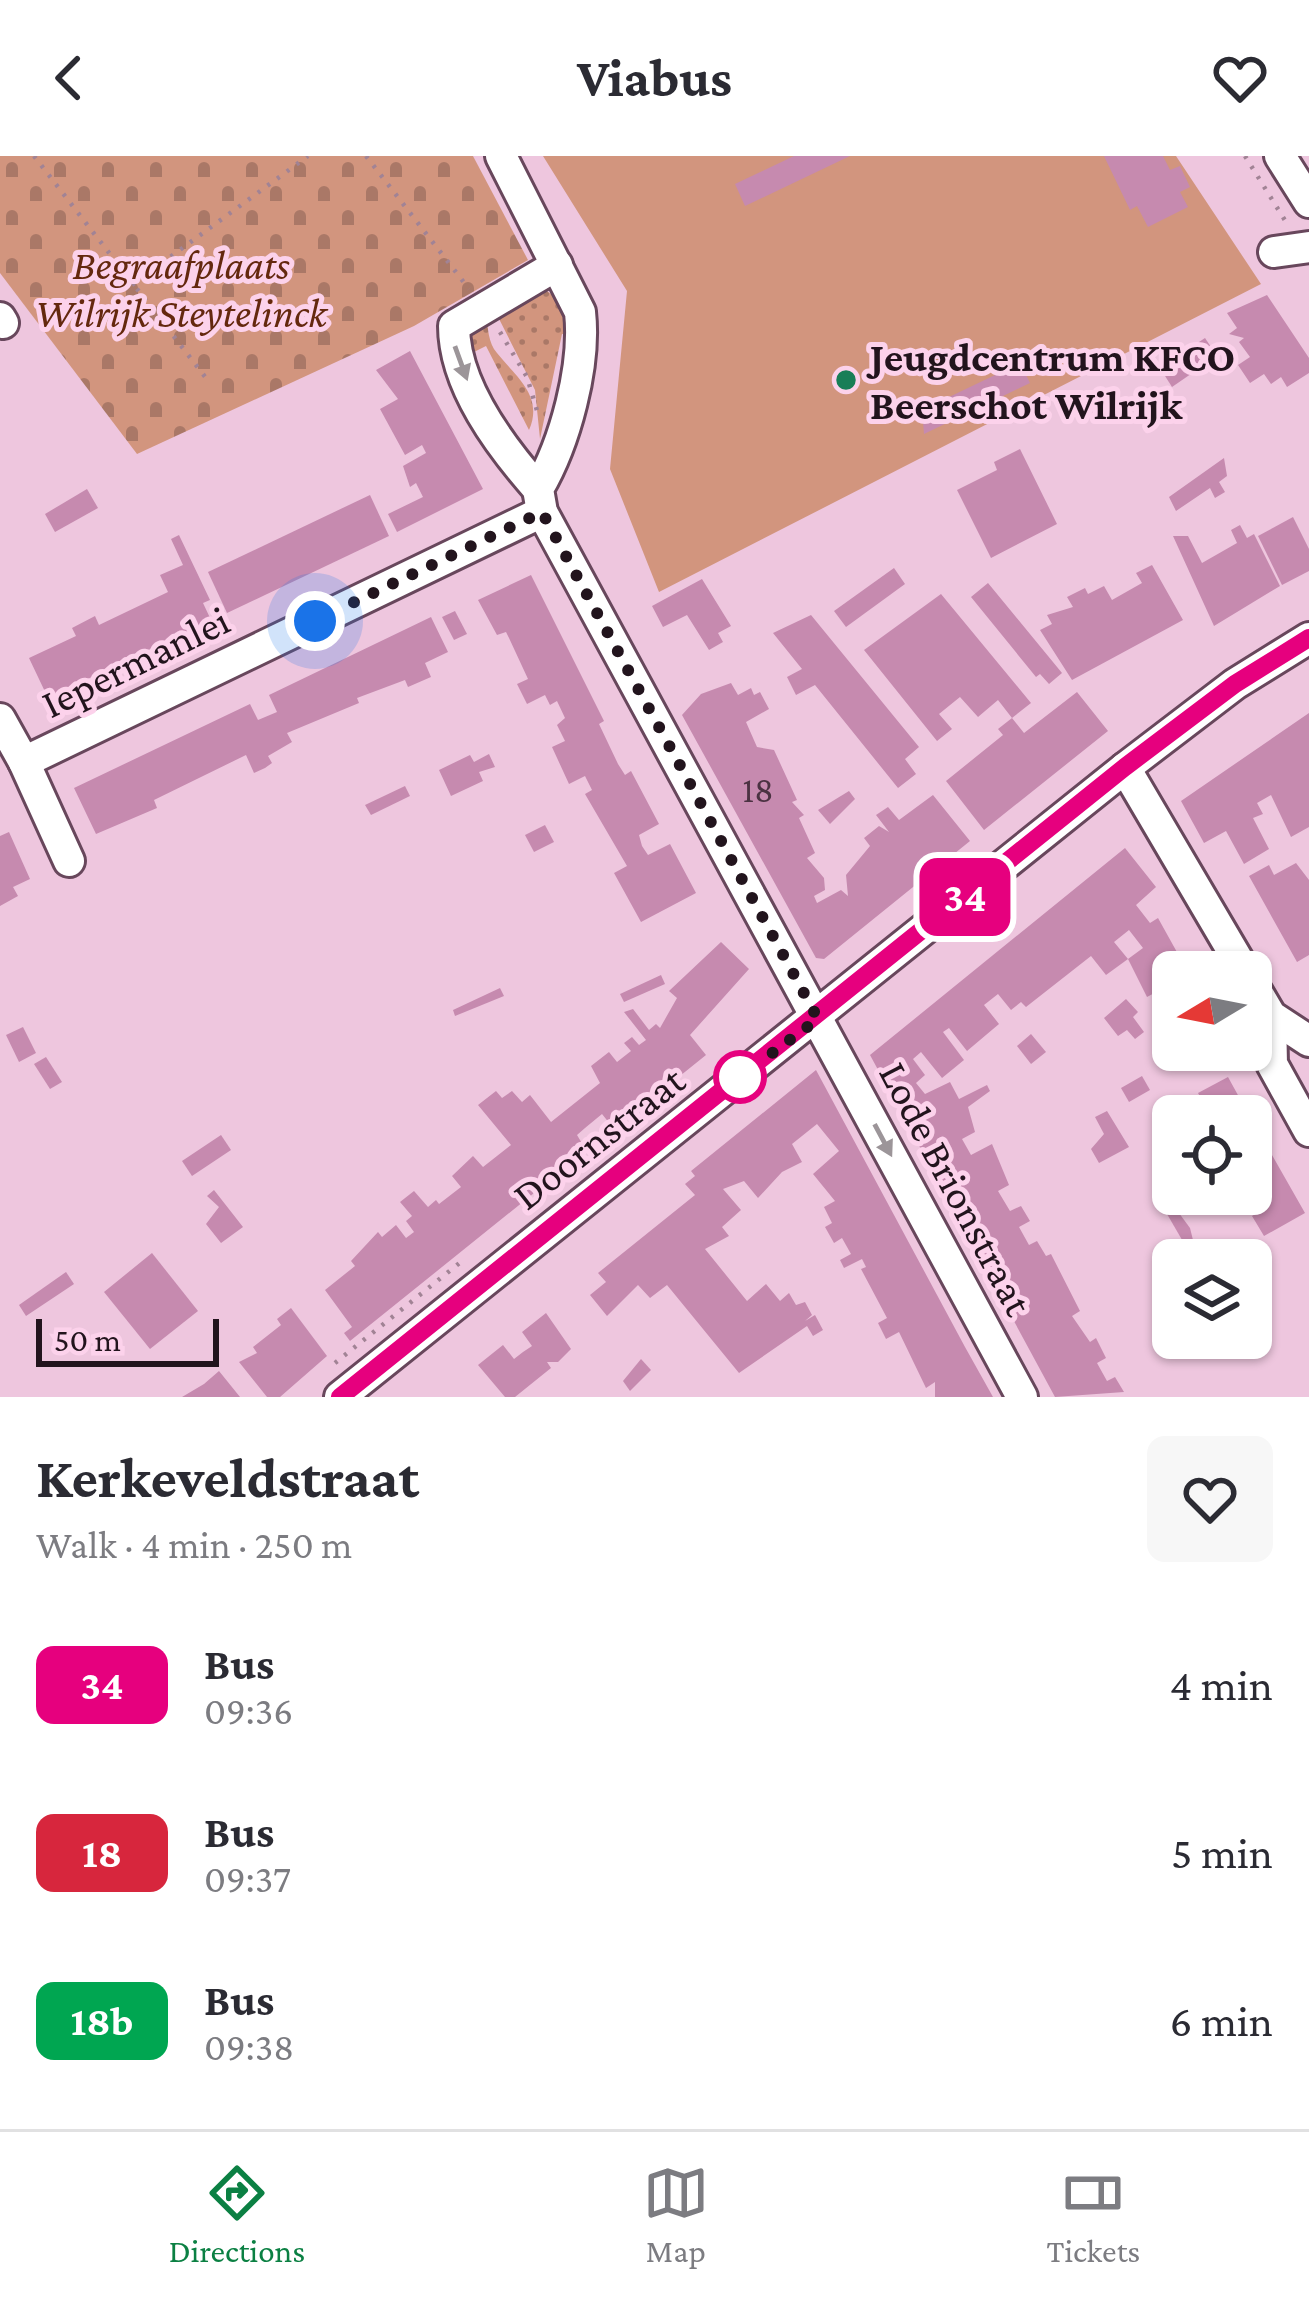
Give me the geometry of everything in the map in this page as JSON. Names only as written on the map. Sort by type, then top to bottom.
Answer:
[{"type":"street","points":[[501,156],[580,312],[583,338],[540,500]]},
{"type":"street","points":[[1280,156],[1309,202]]},
{"type":"street","points":[[484,306],[557,265]]},
{"type":"street","name":"Lode Brionstraat","points":[[484,306],[454,326],[454,356],[506,453],[540,500],[1022,1397]]},
{"type":"street","name":"Iepermanlei","points":[[24,762],[540,500]]},
{"type":"street","name":"Doornstraat","points":[[340,1397],[818,1019],[1125,767],[1235,684],[1309,638]]},
{"type":"street","name":"Iepermanlei","points":[[0,719],[69,861]]},
{"type":"street","points":[[1125,767],[1233,951]]},
{"type":"street","points":[[1272,1017],[1309,1041]]},
{"type":"street","points":[[1272,1064],[1309,1131]]},
{"type":"path","points":[[34,156],[206,378]]},
{"type":"path","points":[[132,285],[308,156]]},
{"type":"path","points":[[366,156],[484,306],[527,377],[538,413],[536,427]]},
{"type":"path","points":[[1245,156],[1295,249]]},
{"type":"green space","name":"Begraafplaats Wilrijk Steytelinck","points":[[0,156],[473,156],[528,260],[414,326],[137,454],[0,273]]},
{"type":"green space","name":"Jeugdcentrum KFCO Beerschot Wilrijk","points":[[543,156],[1176,156],[1261,284],[659,592],[610,469],[627,291]]},
{"type":"green space","points":[[541,287],[567,305],[569,335],[562,334],[540,439],[535,390],[494,309]]},
{"type":"green space","points":[[486,314],[494,349],[530,397],[533,418],[529,430],[486,346],[466,356],[465,336]]},
{"type":"building","points":[[794,156],[850,156],[745,206],[735,184]]},
{"type":"building","points":[[1104,156],[1163,156],[1170,170],[1180,166],[1190,187],[1180,192],[1188,207],[1148,227],[1137,206],[1130,210]]},
{"type":"building","points":[[1267,295],[1309,358],[1309,373],[1287,387],[1281,377],[1271,384],[1264,374],[1250,383],[1238,365],[1250,357],[1239,342],[1244,338],[1229,334],[1237,328],[1227,313]]},
{"type":"building","points":[[1205,338],[1217,356],[1172,387],[1160,368]]},
{"type":"building","points":[[410,351],[483,489],[397,532],[388,514],[423,497],[416,483],[410,487],[403,466],[426,453],[422,445],[405,455],[380,409],[398,399],[376,370]]},
{"type":"building","points":[[1020,363],[1030,383],[924,434],[922,410]]},
{"type":"building","points":[[1020,449],[1057,524],[991,558],[957,490],[997,470],[994,462]]},
{"type":"building","points":[[1224,458],[1227,476],[1219,482],[1225,492],[1215,498],[1210,488],[1176,511],[1169,497]]},
{"type":"building","points":[[87,489],[98,508],[55,532],[45,514]]},
{"type":"building","points":[[370,495],[389,536],[227,613],[208,572]]},
{"type":"building","points":[[1293,517],[1309,549],[1309,571],[1282,585],[1258,536]]},
{"type":"building","points":[[1240,525],[1247,538],[1254,534],[1280,586],[1214,626],[1173,536],[1188,536],[1202,563],[1237,543],[1231,530]]},
{"type":"building","points":[[179,535],[210,600],[203,603],[211,620],[48,698],[29,658],[76,636],[72,628],[95,616],[99,625],[168,592],[160,575],[183,565],[171,539]]},
{"type":"building","points":[[1152,565],[1183,620],[1072,680],[1040,630],[1052,624],[1047,615],[1073,607],[1067,597],[1085,588],[1088,594],[1104,586],[1112,600],[1142,583],[1136,573]]},
{"type":"building","points":[[894,568],[905,584],[846,627],[834,611]]},
{"type":"building","points":[[531,575],[604,721],[599,724],[618,764],[625,775],[631,771],[659,824],[639,835],[642,846],[648,855],[670,844],[696,893],[641,922],[614,873],[627,866],[585,794],[592,790],[585,776],[569,784],[552,747],[565,741],[557,725],[565,718],[557,701],[550,705],[545,695],[527,704],[517,684],[528,679],[509,638],[506,632],[497,635],[478,600]]},
{"type":"building","points":[[702,579],[731,626],[718,633],[723,642],[709,650],[687,615],[663,627],[652,606]]},
{"type":"building","points":[[988,583],[1062,673],[1049,684],[1040,674],[1036,677],[971,597]]},
{"type":"building","points":[[941,594],[1031,703],[1012,718],[998,700],[978,717],[960,697],[939,714],[952,729],[937,741],[864,650]]},
{"type":"building","points":[[455,611],[467,634],[454,640],[442,617]]},
{"type":"building","points":[[811,615],[919,747],[905,759],[916,774],[898,788],[815,685],[796,695],[787,677],[802,669],[773,633]]},
{"type":"building","points":[[431,617],[448,652],[425,663],[431,677],[408,687],[405,680],[357,698],[359,703],[287,733],[292,742],[268,756],[272,763],[265,768],[254,773],[246,755],[154,800],[157,808],[96,834],[74,788],[250,704],[258,720],[277,712],[269,695]]},
{"type":"building","points":[[731,683],[738,695],[751,688],[754,695],[760,692],[769,709],[746,722],[757,747],[774,750],[797,800],[792,802],[804,815],[799,818],[815,853],[807,858],[824,878],[825,890],[814,896],[817,903],[841,890],[848,896],[846,875],[870,846],[864,838],[879,826],[889,832],[876,815],[888,807],[899,820],[933,795],[970,841],[824,959],[816,958],[682,715],[701,694]]},
{"type":"building","points":[[1077,692],[1108,731],[984,830],[946,781],[1003,735],[998,729],[1012,718],[1024,733]]},
{"type":"building","points":[[1309,713],[1309,827],[1291,837],[1271,795],[1257,803],[1263,814],[1253,818],[1269,849],[1244,864],[1226,831],[1204,843],[1181,801]]},
{"type":"building","points":[[489,754],[495,767],[479,772],[483,781],[451,796],[439,770],[470,755],[474,762]]},
{"type":"building","points":[[405,786],[410,796],[371,815],[365,805]]},
{"type":"building","points":[[849,791],[855,799],[830,824],[818,810]]},
{"type":"building","points":[[545,825],[554,842],[534,852],[525,835]]},
{"type":"building","points":[[9,832],[30,879],[13,887],[18,896],[0,906],[0,836]]},
{"type":"building","points":[[1125,848],[1156,887],[1136,905],[1150,923],[1158,918],[1176,951],[1152,951],[1152,994],[1147,997],[1128,959],[1106,975],[1091,956],[1026,1007],[1021,1002],[1011,1010],[998,994],[984,1005],[999,1024],[967,1051],[949,1028],[943,1032],[964,1060],[942,1078],[921,1052],[913,1059],[925,1075],[916,1083],[925,1094],[950,1082],[959,1099],[987,1085],[990,1091],[968,1107],[975,1132],[962,1139],[971,1155],[992,1144],[1009,1185],[998,1191],[1010,1211],[1021,1206],[1030,1221],[1019,1227],[1029,1245],[1037,1241],[1046,1256],[1051,1254],[1080,1311],[1072,1316],[1090,1342],[1096,1338],[1106,1358],[1097,1363],[1107,1381],[1115,1377],[1124,1392],[1055,1397],[870,1055]],"holes":[[[1129,930],[1143,948],[1128,959],[1114,942]]]},
{"type":"building","points":[[1296,863],[1309,880],[1309,955],[1297,962],[1249,876],[1269,865],[1274,875]]},
{"type":"building","points":[[721,942],[749,969],[690,1035],[706,1055],[614,1129],[602,1114],[577,1135],[583,1145],[575,1151],[580,1156],[350,1341],[344,1333],[352,1327],[325,1290],[355,1266],[351,1261],[378,1232],[382,1237],[396,1225],[406,1238],[414,1232],[406,1221],[412,1216],[400,1202],[414,1191],[428,1207],[436,1200],[439,1204],[461,1187],[452,1176],[473,1156],[483,1167],[511,1145],[478,1105],[496,1091],[502,1098],[512,1091],[522,1102],[530,1095],[551,1122],[600,1083],[591,1066],[609,1052],[617,1062],[631,1051],[624,1043],[632,1037],[639,1045],[646,1040],[624,1012],[633,1009],[649,1030],[656,1024],[660,1028],[677,998],[669,991]]},
{"type":"building","points":[[661,975],[665,984],[624,1002],[620,994]]},
{"type":"building","points":[[500,988],[504,996],[455,1016],[453,1010]]},
{"type":"building","points":[[1126,999],[1138,1012],[1133,1017],[1144,1032],[1135,1039],[1127,1030],[1118,1036],[1104,1018]]},
{"type":"building","points":[[23,1027],[36,1053],[19,1062],[6,1035]]},
{"type":"building","points":[[1031,1034],[1046,1052],[1031,1064],[1017,1046]]},
{"type":"building","points":[[46,1057],[62,1082],[50,1089],[34,1064]]},
{"type":"building","points":[[816,1070],[993,1397],[935,1397],[935,1382],[926,1388],[899,1332],[886,1339],[878,1323],[887,1318],[861,1269],[866,1267],[862,1259],[844,1268],[840,1260],[851,1254],[842,1238],[834,1243],[825,1227],[832,1223],[824,1207],[835,1201],[813,1174],[839,1151],[817,1124],[792,1144],[802,1162],[782,1172],[758,1198],[744,1181],[723,1189],[741,1210],[722,1227],[729,1236],[705,1249],[747,1301],[766,1284],[780,1301],[789,1293],[796,1305],[805,1302],[812,1315],[805,1321],[815,1315],[823,1330],[813,1336],[807,1326],[739,1373],[667,1285],[650,1298],[638,1285],[607,1316],[590,1295],[606,1282],[598,1273],[695,1195],[685,1184],[695,1176],[691,1171]]},
{"type":"building","points":[[1142,1076],[1150,1090],[1129,1102],[1121,1088]]},
{"type":"building","points":[[1228,1077],[1238,1095],[1199,1095]]},
{"type":"building","points":[[1107,1111],[1129,1147],[1099,1163],[1091,1149],[1104,1134],[1095,1117]]},
{"type":"building","points":[[221,1135],[231,1150],[192,1176],[182,1161]]},
{"type":"building","points":[[1272,1155],[1305,1213],[1264,1236],[1252,1216],[1272,1215]]},
{"type":"building","points":[[214,1190],[243,1227],[221,1243],[206,1224],[219,1207],[207,1196]]},
{"type":"building","points":[[1168,1215],[1180,1215],[1190,1228],[1193,1239],[1182,1239]]},
{"type":"building","points":[[152,1253],[198,1311],[150,1349],[104,1292]]},
{"type":"building","points":[[66,1272],[74,1284],[26,1316],[19,1305]]},
{"type":"building","points":[[291,1308],[327,1356],[280,1397],[267,1397],[239,1362],[257,1353],[253,1347],[281,1325],[277,1319]]},
{"type":"building","points":[[546,1313],[571,1349],[558,1362],[547,1362],[551,1368],[515,1397],[505,1397],[478,1365],[503,1345],[514,1359],[532,1346],[522,1332]]},
{"type":"building","points":[[641,1359],[651,1370],[630,1391],[623,1381]]},
{"type":"building","points":[[219,1371],[240,1397],[182,1397],[204,1384]]},
{"type":"bus line","name":"34","points":[[340,1397],[818,1019],[1125,767],[1235,684],[1309,638]]},
{"type":"place","name":"Jeugdcentrum KFCO Beerschot Wilrijk","points":[[846,380]]},
{"type":"route","points":[[315,621],[542,512],[818,1019],[740,1077]]}]
